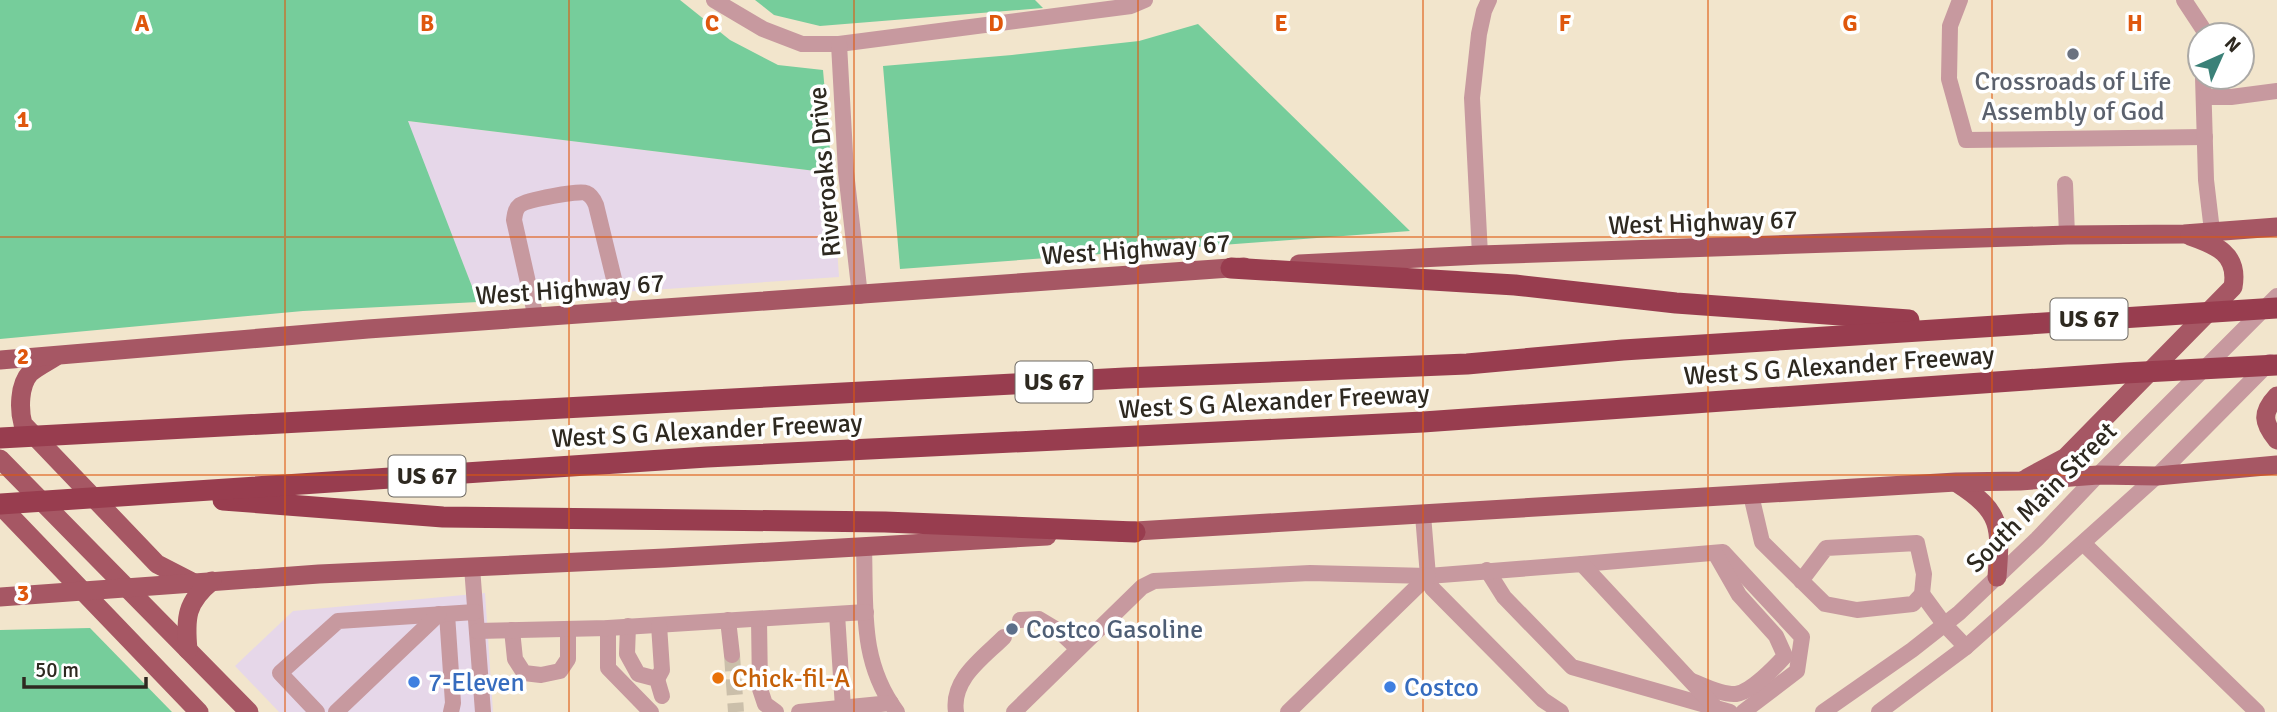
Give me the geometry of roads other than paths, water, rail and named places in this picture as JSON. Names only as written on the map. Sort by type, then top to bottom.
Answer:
[{"type":"highway","points":[[1231,268],[1515,285],[1703,305],[2002,325]]},
{"type":"highway","name":"West S G Alexander Freeway","points":[[0,438],[1097,380],[1467,364],[1623,350],[2277,307]]},
{"type":"highway","name":"West S G Alexander Freeway","points":[[5,504],[707,457],[1423,422],[2125,373],[2277,365]]},
{"type":"highway","points":[[148,494],[443,517],[885,522],[1135,531]]},
{"type":"main road","name":"West Highway 67","points":[[0,360],[368,329],[1231,268],[1480,255],[2067,235],[2184,234],[2277,227]]},
{"type":"main road","points":[[2020,481],[2046,470],[2066,457],[2233,287],[2235,276],[2224,253],[2215,245],[2184,234]]},
{"type":"main road","points":[[56,356],[32,372],[23,385],[20,416],[23,424],[157,564],[202,581]]},
{"type":"main road","points":[[2277,396],[2265,414],[2267,427],[2277,440]]},
{"type":"main road","points":[[0,459],[249,712]]},
{"type":"main road","points":[[0,597],[202,581],[864,547],[1956,482],[2020,481],[2098,475],[2157,476],[2277,466]]},
{"type":"main road","points":[[1956,482],[1977,496],[1996,522],[2000,539],[1997,577]]},
{"type":"main road","points":[[5,504],[82,592],[200,712]]},
{"type":"main road","points":[[188,650],[187,613],[200,591],[202,581]]},
{"type":"street","points":[[714,0],[764,29],[802,44],[839,44],[1131,6],[1146,0]]},
{"type":"street","points":[[1480,255],[1472,97],[1479,34],[1489,0]]},
{"type":"street","points":[[1960,0],[1950,26],[1949,79],[1966,141],[2205,137]]},
{"type":"street","points":[[2184,0],[2198,21]]},
{"type":"street","name":"Riveroaks Drive","points":[[839,44],[846,172],[860,296]]},
{"type":"street","points":[[2204,91],[2206,180],[2213,231]]},
{"type":"street","points":[[2204,96],[2231,97],[2277,91]]},
{"type":"street","points":[[2064,184],[2067,235]]},
{"type":"street","points":[[536,318],[514,220],[515,213],[520,205],[528,202],[579,192],[589,195],[596,205],[622,312]]},
{"type":"street","name":"South Main Street","points":[[1823,712],[1912,650],[1997,577],[2277,296]]},
{"type":"street","points":[[1879,712],[1966,647],[2083,543],[2157,476],[2277,356]]},
{"type":"street","points":[[1751,495],[1762,542],[1801,581],[1825,604],[1857,610],[1913,604],[1922,594],[1924,574],[1917,543],[1826,548],[1801,581]]},
{"type":"street","points":[[1423,515],[1428,576],[1432,588],[1543,699],[1562,712]]},
{"type":"street","points":[[2083,543],[2257,712]]},
{"type":"street","points":[[864,547],[866,612],[872,666],[883,692],[894,708]]},
{"type":"street","points":[[1014,712],[1142,587],[1154,582],[1310,573],[1428,576],[1723,552],[1802,638],[1797,671],[1743,712]]},
{"type":"street","points":[[1690,680],[1722,692],[1738,694],[1768,674],[1785,656],[1776,636],[1739,595],[1715,553]]},
{"type":"street","points":[[1582,564],[1718,710]]},
{"type":"street","points":[[472,567],[483,712]]},
{"type":"street","points":[[1487,570],[1504,597],[1572,667],[1718,710]]},
{"type":"street","points":[[1288,712],[1428,576]]},
{"type":"street","points":[[1922,594],[1944,624],[1966,647]]},
{"type":"street","points":[[317,712],[280,673],[338,621],[475,612]]},
{"type":"street","points":[[477,631],[608,628],[866,612]]},
{"type":"street","points":[[336,712],[443,614]]},
{"type":"street","points":[[443,614],[453,704],[451,712]]},
{"type":"street","points":[[837,614],[844,708]]},
{"type":"street","points":[[759,619],[760,689],[765,704],[776,712]]},
{"type":"street","points":[[1020,620],[1039,619],[1059,631],[1078,649]]},
{"type":"street","points":[[728,620],[732,656]]},
{"type":"street","points":[[659,625],[662,670],[657,679],[662,696]]},
{"type":"street","points":[[628,626],[627,654],[638,674],[657,679]]},
{"type":"street","points":[[608,628],[608,668],[651,712]]},
{"type":"street","points":[[512,630],[515,659],[524,673],[541,675],[560,671],[568,659],[568,629]]},
{"type":"street","points":[[956,712],[960,681],[1004,637]]},
{"type":"street","points":[[799,712],[844,708],[894,708]]},
{"type":"tunnel","points":[[732,655],[736,712]]},
{"type":"place","name":"Crossroads of Life Assembly of God","points":[[2073,54]]},
{"type":"place","name":"Costco Gasoline","points":[[1012,629]]},
{"type":"place","name":"Chick-fil-A","points":[[718,678]]},
{"type":"place","name":"7-Eleven","points":[[414,682]]},
{"type":"place","name":"Costco","points":[[1390,687]]}]
